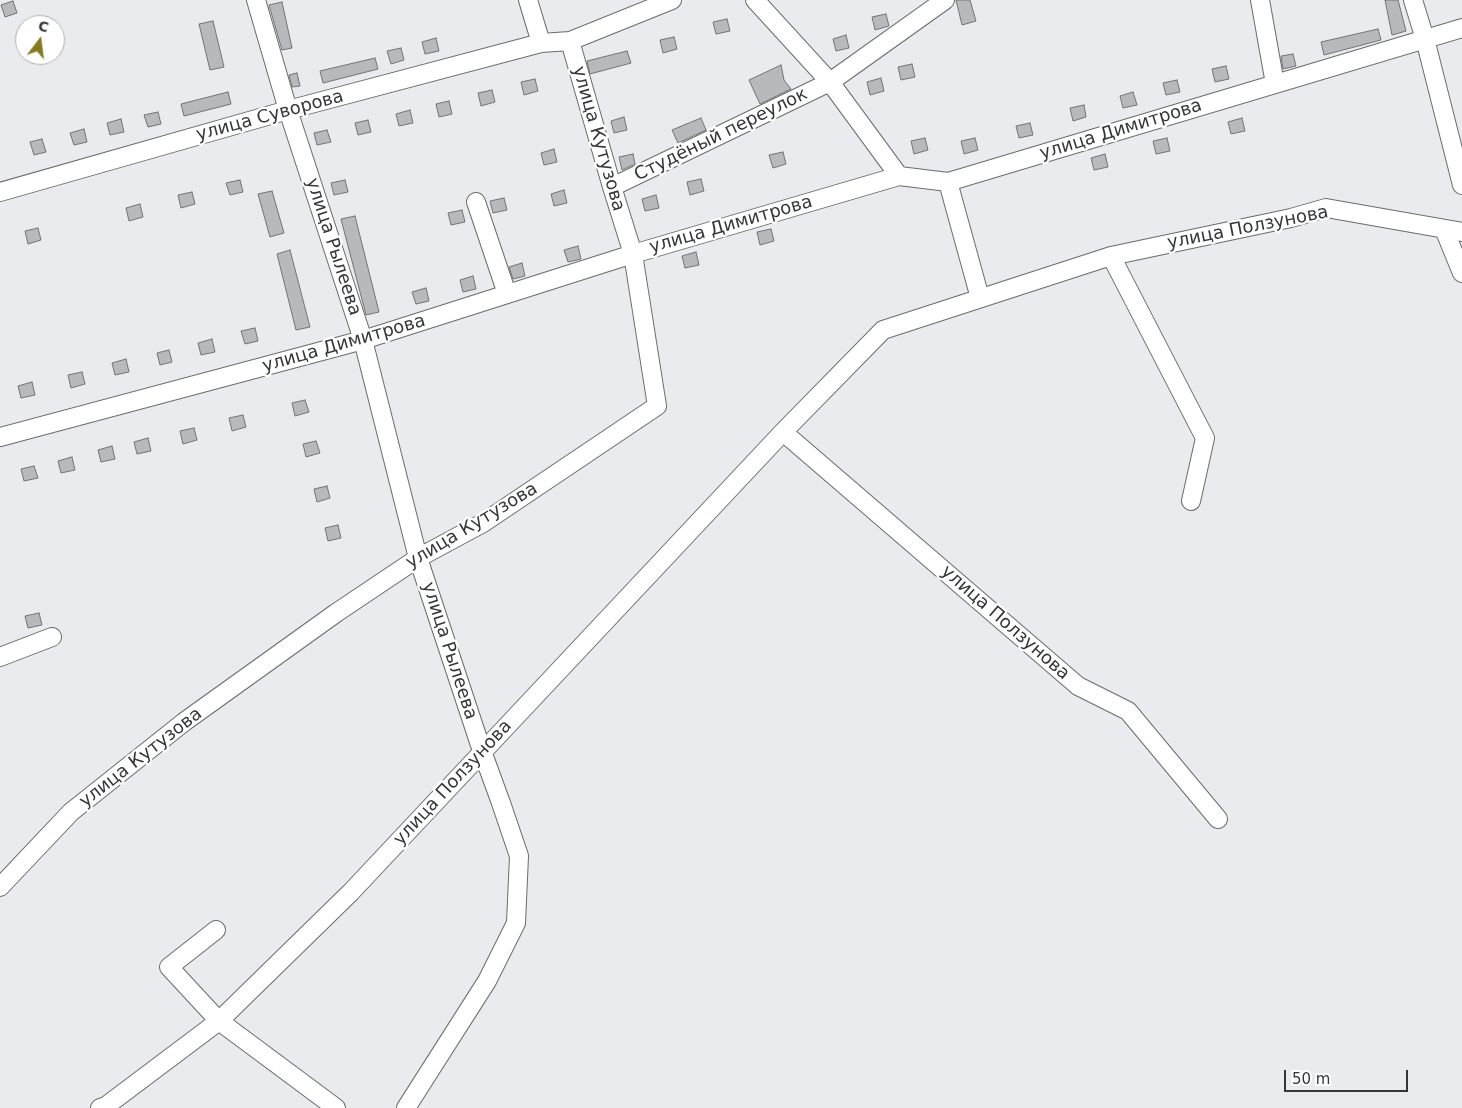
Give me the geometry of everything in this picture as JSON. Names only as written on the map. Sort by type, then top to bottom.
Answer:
[{"type":"street","name":"улица Рылеева","points":[[256,0],[288,110],[363,340],[418,558],[519,856],[516,923],[487,981],[406,1108]]},
{"type":"street","points":[[528,0],[541,43]]},
{"type":"street","name":"улица Суворова","points":[[0,192],[288,110],[541,43],[570,41],[672,0]]},
{"type":"street","name":"Студёный переулок","points":[[755,0],[830,82],[899,176]]},
{"type":"street","name":"Студёный переулок","points":[[612,187],[830,82],[945,0]]},
{"type":"street","points":[[1260,0],[1275,84]]},
{"type":"street","points":[[1413,0],[1425,39],[1462,185]]},
{"type":"street","name":"улица Димитрова","points":[[0,437],[363,340],[633,254],[899,176],[948,182],[1462,28]]},
{"type":"street","name":"улица Кутузова","points":[[0,887],[72,812],[184,722],[336,613],[418,558],[484,523],[657,406],[633,254],[570,41]]},
{"type":"street","points":[[948,182],[980,298]]},
{"type":"street","points":[[476,202],[506,294]]},
{"type":"street","name":"улица Ползунова","points":[[100,1108],[106,1106],[219,1021],[351,892],[783,432],[883,330],[1111,256],[1291,218],[1326,208],[1462,232]]},
{"type":"street","points":[[1444,229],[1462,272]]},
{"type":"street","points":[[1111,256],[1204,438],[1191,501]]},
{"type":"street","name":"улица Ползунова","points":[[783,432],[1078,686],[1128,711],[1218,819]]},
{"type":"street","points":[[0,657],[52,637]]},
{"type":"street","points":[[216,930],[170,967],[219,1021],[336,1108]]},
{"type":"building","points":[[956,0],[970,0],[976,21],[962,25]]},
{"type":"building","points":[[1385,0],[1398,0],[1406,31],[1392,35]]},
{"type":"building","points":[[13,1],[17,13],[5,17],[1,5]]},
{"type":"building","points":[[282,2],[292,48],[282,50],[269,5]]},
{"type":"building","points":[[886,14],[889,26],[875,30],[872,17]]},
{"type":"building","points":[[727,19],[730,31],[716,34],[713,22]]},
{"type":"building","points":[[213,21],[224,67],[210,70],[199,24]]},
{"type":"building","points":[[1378,29],[1381,40],[1324,55],[1321,42]]},
{"type":"building","points":[[846,35],[849,48],[836,51],[833,39]]},
{"type":"building","points":[[674,37],[677,49],[663,53],[660,40]]},
{"type":"building","points":[[436,38],[439,51],[425,54],[422,42]]},
{"type":"building","points":[[401,48],[404,60],[391,64],[387,51]]},
{"type":"building","points":[[627,51],[631,63],[590,74],[587,61]]},
{"type":"building","points":[[1293,54],[1296,66],[1283,69],[1281,56]]},
{"type":"building","points":[[375,58],[378,69],[323,83],[320,71]]},
{"type":"building","points":[[912,64],[915,77],[901,80],[898,67]]},
{"type":"building","points":[[781,65],[784,80],[791,89],[760,104],[749,80]]},
{"type":"building","points":[[1226,66],[1229,79],[1215,82],[1212,69]]},
{"type":"building","points":[[297,73],[300,86],[292,87],[289,75]]},
{"type":"building","points":[[881,78],[884,91],[870,95],[867,82]]},
{"type":"building","points":[[535,79],[538,91],[524,95],[521,82]]},
{"type":"building","points":[[1177,80],[1180,92],[1166,95],[1163,83]]},
{"type":"building","points":[[492,90],[495,102],[481,106],[478,93]]},
{"type":"building","points":[[228,92],[231,104],[184,116],[181,104]]},
{"type":"building","points":[[1133,92],[1137,105],[1123,108],[1120,96]]},
{"type":"building","points":[[449,101],[452,114],[439,117],[436,104]]},
{"type":"building","points":[[1084,105],[1086,117],[1073,121],[1070,108]]},
{"type":"building","points":[[410,110],[413,123],[399,126],[396,114]]},
{"type":"building","points":[[158,112],[161,124],[148,127],[144,115]]},
{"type":"building","points":[[624,117],[627,130],[614,133],[611,121]]},
{"type":"building","points":[[701,118],[706,130],[678,143],[672,130]]},
{"type":"building","points":[[1242,118],[1245,131],[1231,134],[1228,122]]},
{"type":"building","points":[[121,119],[124,132],[110,135],[107,123]]},
{"type":"building","points":[[368,120],[371,132],[358,135],[355,123]]},
{"type":"building","points":[[1030,123],[1033,135],[1019,138],[1016,126]]},
{"type":"building","points":[[84,129],[87,142],[74,145],[70,133]]},
{"type":"building","points":[[327,130],[331,142],[317,145],[314,133]]},
{"type":"building","points":[[925,138],[928,150],[914,154],[911,141]]},
{"type":"building","points":[[975,138],[978,150],[964,154],[961,141]]},
{"type":"building","points":[[1167,138],[1170,151],[1156,154],[1153,141]]},
{"type":"building","points":[[42,139],[46,152],[34,155],[30,142]]},
{"type":"building","points":[[554,149],[557,162],[544,165],[541,153]]},
{"type":"building","points":[[783,152],[786,164],[773,168],[769,155]]},
{"type":"building","points":[[633,154],[635,164],[622,170],[619,157]]},
{"type":"building","points":[[1105,154],[1108,167],[1094,170],[1091,158]]},
{"type":"building","points":[[701,179],[704,191],[690,195],[687,182]]},
{"type":"building","points":[[240,180],[243,192],[230,195],[226,183]]},
{"type":"building","points":[[345,180],[348,192],[334,195],[331,183]]},
{"type":"building","points":[[564,190],[567,203],[554,206],[551,194]]},
{"type":"building","points":[[272,191],[284,233],[270,237],[258,194]]},
{"type":"building","points":[[192,192],[195,204],[181,208],[178,195]]},
{"type":"building","points":[[656,195],[659,208],[645,211],[642,199]]},
{"type":"building","points":[[504,198],[507,210],[493,213],[490,201]]},
{"type":"building","points":[[140,204],[143,217],[129,221],[126,208]]},
{"type":"building","points":[[462,210],[465,222],[451,225],[448,213]]},
{"type":"building","points":[[355,216],[379,312],[366,315],[341,219]]},
{"type":"building","points":[[38,228],[41,240],[28,244],[25,231]]},
{"type":"building","points":[[771,229],[774,241],[760,245],[757,232]]},
{"type":"building","points":[[578,246],[581,259],[568,262],[564,250]]},
{"type":"building","points":[[290,250],[310,327],[296,330],[277,254]]},
{"type":"building","points":[[696,252],[699,265],[685,268],[682,256]]},
{"type":"building","points":[[522,263],[525,276],[513,279],[509,267]]},
{"type":"building","points":[[473,276],[476,289],[463,292],[460,280]]},
{"type":"building","points":[[426,288],[429,301],[416,304],[412,292]]},
{"type":"building","points":[[255,328],[258,341],[245,344],[241,331]]},
{"type":"building","points":[[212,339],[215,352],[201,355],[198,343]]},
{"type":"building","points":[[169,350],[172,362],[160,365],[157,353]]},
{"type":"building","points":[[126,359],[129,372],[115,375],[112,363]]},
{"type":"building","points":[[82,372],[85,384],[71,388],[68,375]]},
{"type":"building","points":[[32,382],[35,395],[21,398],[18,386]]},
{"type":"building","points":[[305,400],[309,412],[295,416],[292,403]]},
{"type":"building","points":[[243,415],[246,427],[232,431],[229,418]]},
{"type":"building","points":[[194,428],[197,440],[183,444],[180,431]]},
{"type":"building","points":[[148,438],[151,451],[137,454],[134,442]]},
{"type":"building","points":[[316,441],[320,453],[306,457],[303,444]]},
{"type":"building","points":[[112,446],[115,459],[101,462],[98,450]]},
{"type":"building","points":[[72,457],[75,470],[61,473],[58,461]]},
{"type":"building","points":[[34,466],[38,478],[24,481],[21,469]]},
{"type":"building","points":[[327,486],[330,498],[317,502],[314,489]]},
{"type":"building","points":[[338,525],[341,538],[328,541],[325,528]]},
{"type":"building","points":[[39,613],[42,625],[28,628],[25,616]]}]
